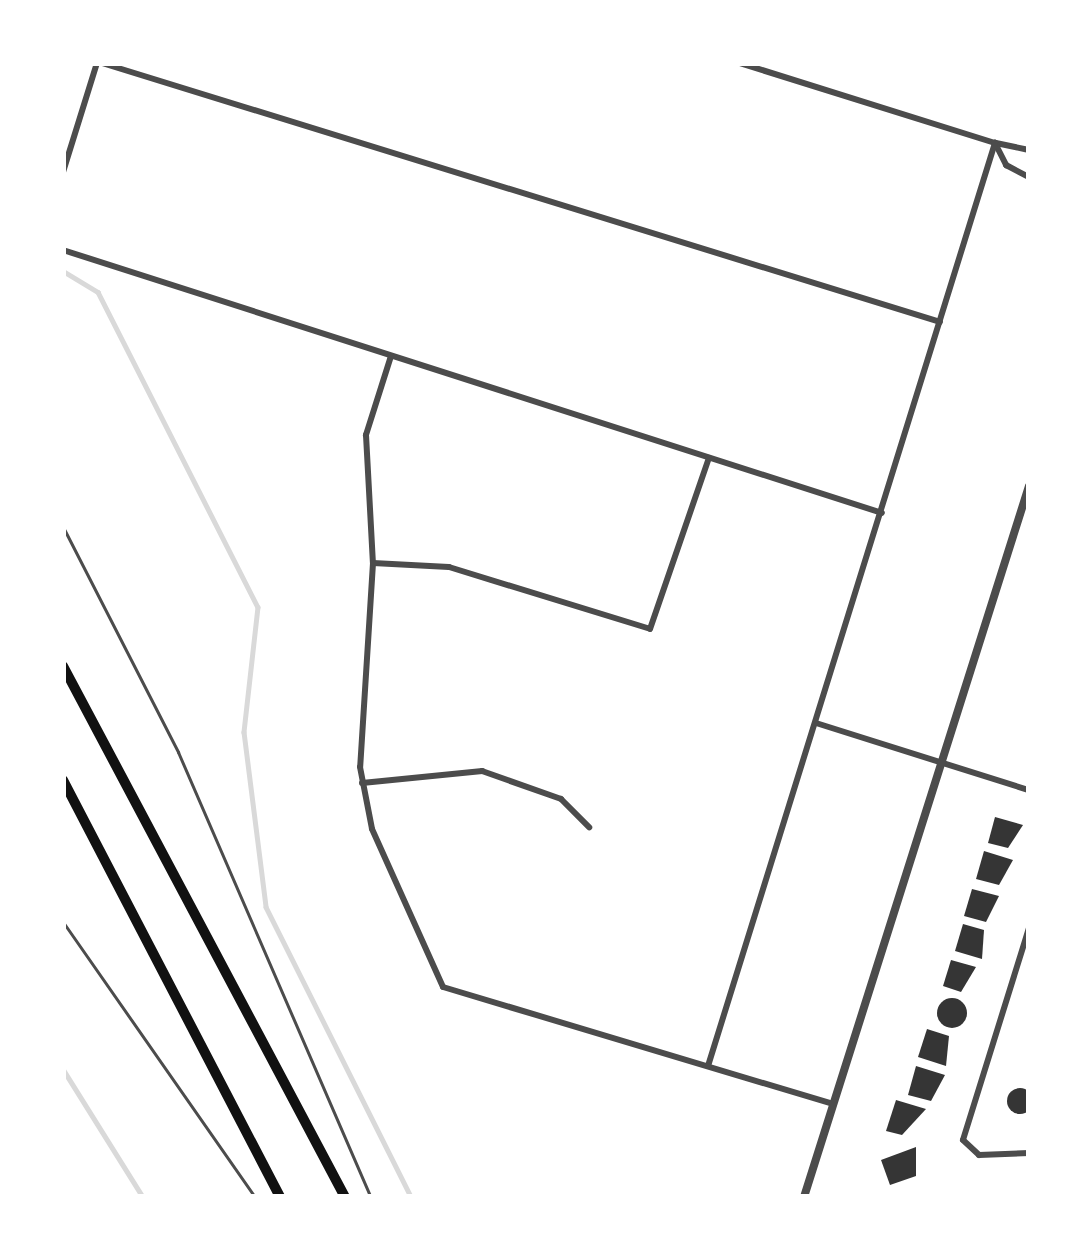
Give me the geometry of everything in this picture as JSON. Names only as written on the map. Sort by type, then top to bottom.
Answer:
[{"type":"highway","points":[[63,665],[345,1197]]},
{"type":"highway","points":[[63,780],[280,1197]]},
{"type":"street","points":[[63,172],[99,63],[940,322]]},
{"type":"street","points":[[739,63],[1029,150]]},
{"type":"street","points":[[708,1066],[995,143]]},
{"type":"street","points":[[995,143],[1006,166],[1029,177]]},
{"type":"street","points":[[63,250],[882,513]]},
{"type":"street","points":[[391,356],[366,435],[373,563],[362,783],[443,987],[834,1104]]},
{"type":"street","points":[[373,563],[462,570],[650,628],[710,458]]},
{"type":"street","points":[[804,1197],[1029,486]]},
{"type":"street","points":[[816,723],[1029,790]]},
{"type":"street","points":[[362,783],[482,771],[561,799],[589,827]]},
{"type":"street","points":[[1029,928],[964,1146],[1029,1153]]},
{"type":"lane","points":[[63,527],[178,752],[371,1197]]},
{"type":"lane","points":[[63,922],[255,1197]]},
{"type":"building","points":[[995,817],[1023,825],[1008,848],[988,843]]},
{"type":"building","points":[[984,851],[1013,860],[999,885],[976,879]]},
{"type":"building","points":[[972,889],[999,896],[986,922],[964,916]]},
{"type":"building","points":[[963,924],[984,930],[982,959],[955,951]]},
{"type":"building","points":[[951,960],[976,967],[961,992],[943,986]]},
{"type":"building","points":[[952,998],[967,1013],[952,1028],[937,1013]]},
{"type":"building","points":[[927,1029],[949,1036],[946,1066],[918,1057]]},
{"type":"building","points":[[916,1066],[945,1075],[931,1101],[908,1095]]},
{"type":"building","points":[[1020,1088],[1033,1101],[1020,1114],[1007,1101]]},
{"type":"building","points":[[896,1100],[926,1109],[902,1135],[886,1131]]},
{"type":"building","points":[[916,1147],[916,1176],[890,1185],[881,1160]]},
{"type":"waterway","points":[[63,271],[98,292],[258,607],[244,732],[266,907],[411,1197]]},
{"type":"waterway","points":[[63,1069],[143,1197]]}]
